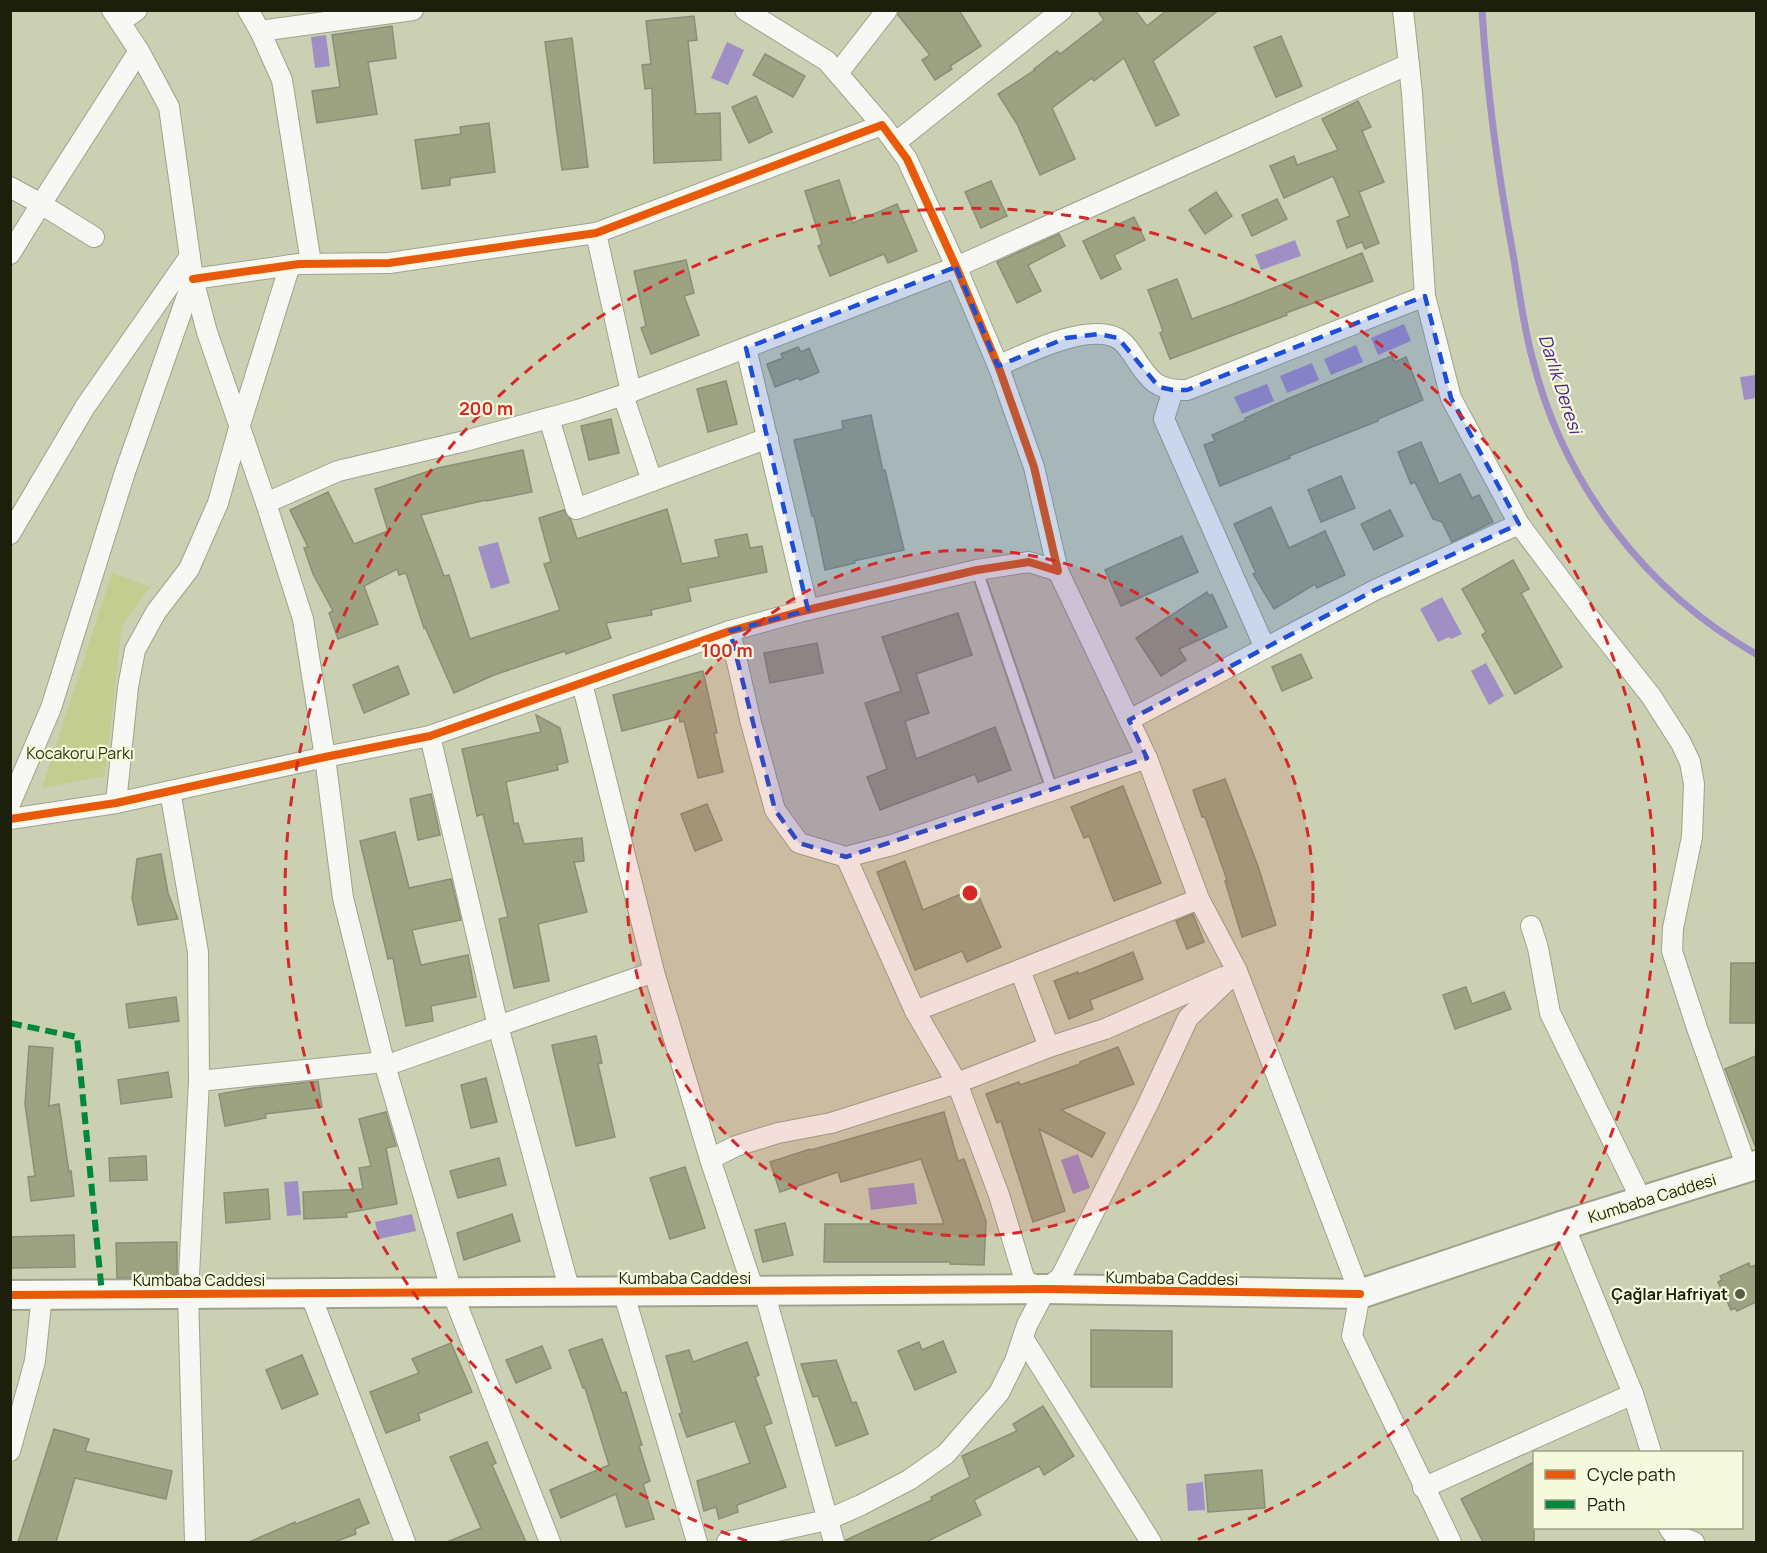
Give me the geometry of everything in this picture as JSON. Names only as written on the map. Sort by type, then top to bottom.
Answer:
[{"type":"street","points":[[137,10],[116,16],[139,51],[170,107],[193,279],[207,332],[303,619],[325,757],[343,897],[385,1064],[452,1292],[550,1542]]},
{"type":"street","points":[[248,10],[282,80],[311,264]]},
{"type":"street","points":[[260,31],[413,10]]},
{"type":"street","points":[[745,10],[827,61],[882,124],[907,159],[998,366],[1034,467],[1058,571],[1147,758],[1199,899],[1237,971],[1360,1294],[1352,1335],[1423,1488],[1451,1542]]},
{"type":"street","points":[[838,73],[886,10]]},
{"type":"street","points":[[895,143],[1062,10]]},
{"type":"street","points":[[1403,10],[1409,64],[1425,296],[1451,398],[1519,524],[1651,696],[1682,743],[1690,762],[1694,783],[1692,837],[1673,928],[1672,951],[1697,1028],[1752,1167]]},
{"type":"street","points":[[10,254],[139,51]]},
{"type":"street","points":[[266,503],[338,471],[465,441],[627,394],[956,267],[1409,64]]},
{"type":"street","points":[[193,279],[290,265],[389,262],[596,233],[882,124]]},
{"type":"street","points":[[10,187],[94,237]]},
{"type":"street","points":[[596,233],[627,394],[652,481]]},
{"type":"street","points":[[10,534],[85,407],[190,256]]},
{"type":"street","points":[[116,803],[128,687],[135,650],[156,612],[189,569],[218,503],[290,265]]},
{"type":"street","points":[[10,804],[51,708],[125,472],[193,279]]},
{"type":"street","points":[[998,366],[1066,338],[1098,334],[1118,338],[1130,349],[1142,368],[1159,387],[1186,390],[1425,296]]},
{"type":"street","points":[[746,348],[808,610]]},
{"type":"street","points":[[1173,390],[1164,419],[1265,648]]},
{"type":"street","points":[[549,418],[576,509],[768,438]]},
{"type":"street","points":[[224,481],[258,481]]},
{"type":"street","points":[[1129,720],[1375,590],[1519,524]]},
{"type":"street","points":[[10,819],[116,803],[430,736],[730,631],[977,570],[1029,562],[1058,571]]},
{"type":"street","points":[[730,631],[751,723],[775,810],[799,843],[846,857],[892,845],[1147,758]]},
{"type":"street","points":[[582,683],[654,972],[710,1159],[759,1291],[834,1542]]},
{"type":"street","points":[[430,736],[498,1026],[570,1292]]},
{"type":"street","points":[[170,791],[198,951],[199,1081],[188,1294],[195,1542]]},
{"type":"street","points":[[846,857],[915,1011],[957,1083],[999,1195],[1024,1281],[1046,1289]]},
{"type":"street","points":[[915,1011],[1199,899]]},
{"type":"street","points":[[1531,926],[1538,948],[1550,1013],[1642,1201]]},
{"type":"street","points":[[1020,970],[1049,1047]]},
{"type":"street","points":[[710,1159],[736,1146],[778,1133],[831,1123],[957,1083],[1049,1047],[1105,1029],[1237,971]]},
{"type":"street","points":[[728,1542],[827,1520],[909,1480],[946,1454],[999,1393],[1015,1361],[1027,1326],[1046,1289],[1061,1277],[1148,1104],[1188,1018],[1237,971]]},
{"type":"street","points":[[199,1081],[385,1064],[654,972]]},
{"type":"street","name":"Kumbaba Caddesi","points":[[10,1295],[1046,1289],[1360,1294],[1564,1225],[1752,1167]]},
{"type":"street","points":[[1564,1225],[1633,1394],[1651,1451]]},
{"type":"street","points":[[624,1291],[697,1542]]},
{"type":"street","points":[[310,1293],[405,1542]]},
{"type":"street","points":[[10,1450],[34,1361],[42,1295]]},
{"type":"street","points":[[1023,1338],[1151,1542]]},
{"type":"street","points":[[1423,1488],[1633,1394]]},
{"type":"street","points":[[1670,1529],[1674,1535],[1694,1542]]},
{"type":"lane","points":[[977,570],[1052,790]]},
{"type":"highlighted area","points":[[956,267],[998,366],[1066,338],[1098,334],[1118,338],[1159,387],[1173,390],[1187,390],[1425,296],[1451,398],[1519,524],[1375,590],[1129,720],[1147,758],[846,857],[799,843],[775,810],[730,631],[808,610],[746,348]]},
{"type":"green space","name":"Kocakoru Parkı","points":[[112,573],[150,587],[122,625],[105,776],[42,788]]},
{"type":"shaded area","points":[[326,35],[330,66],[315,68],[311,37]]},
{"type":"shaded area","points":[[727,42],[744,50],[728,85],[711,78]]},
{"type":"shaded area","points":[[1295,240],[1301,256],[1261,270],[1255,255]]},
{"type":"shaded area","points":[[1404,324],[1411,341],[1378,355],[1371,338]]},
{"type":"shaded area","points":[[1356,345],[1363,362],[1331,375],[1324,359]]},
{"type":"shaded area","points":[[1312,363],[1319,380],[1287,393],[1280,376]]},
{"type":"shaded area","points":[[1756,375],[1756,398],[1744,400],[1740,377]]},
{"type":"shaded area","points":[[1267,384],[1274,401],[1242,414],[1234,397]]},
{"type":"shaded area","points":[[498,542],[510,583],[491,589],[478,547]]},
{"type":"shaded area","points":[[1442,597],[1462,634],[1438,642],[1420,609]]},
{"type":"shaded area","points":[[1486,663],[1504,696],[1489,705],[1471,671]]},
{"type":"shaded area","points":[[1078,1154],[1090,1188],[1073,1194],[1061,1160]]},
{"type":"shaded area","points":[[298,1181],[301,1215],[287,1216],[284,1182]]},
{"type":"shaded area","points":[[914,1183],[917,1204],[871,1210],[868,1188]]},
{"type":"shaded area","points":[[412,1214],[416,1231],[379,1239],[375,1222]]},
{"type":"shaded area","points":[[1203,1482],[1205,1510],[1188,1511],[1186,1484]]},
{"type":"building","points":[[899,10],[959,10],[981,46],[950,66],[952,69],[935,80],[922,60],[930,55],[898,15]]},
{"type":"building","points":[[1097,10],[1135,10],[1147,26],[1167,10],[1219,10],[1153,61],[1179,115],[1156,126],[1124,58],[1094,81],[1092,78],[1052,108],[1075,159],[1040,175],[1017,124],[998,94],[1035,70],[1057,51],[1060,54],[1104,20]]},
{"type":"building","points":[[694,16],[697,40],[688,41],[696,114],[720,113],[721,160],[654,163],[652,88],[645,89],[642,65],[651,64],[646,21]]},
{"type":"building","points":[[392,26],[396,58],[368,62],[377,114],[317,123],[312,91],[340,87],[332,35]]},
{"type":"building","points":[[1281,36],[1302,86],[1276,97],[1254,47]]},
{"type":"building","points":[[572,38],[588,167],[562,170],[545,42]]},
{"type":"building","points":[[765,54],[805,76],[793,97],[753,75]]},
{"type":"building","points":[[756,96],[772,132],[749,143],[732,107]]},
{"type":"building","points":[[1358,101],[1371,127],[1362,131],[1384,182],[1359,192],[1379,243],[1365,249],[1362,242],[1347,248],[1337,221],[1350,216],[1333,176],[1284,198],[1270,166],[1294,156],[1297,165],[1338,150],[1322,119]]},
{"type":"building","points":[[489,123],[495,172],[450,178],[450,185],[422,189],[415,140],[461,134],[460,127]]},
{"type":"building","points":[[839,180],[853,223],[897,204],[917,251],[888,263],[884,254],[830,276],[818,246],[822,244],[805,191]]},
{"type":"building","points":[[991,181],[1007,216],[981,228],[965,192]]},
{"type":"building","points":[[1216,192],[1232,216],[1205,234],[1189,210]]},
{"type":"building","points":[[1277,199],[1287,219],[1252,236],[1242,215]]},
{"type":"building","points":[[1134,217],[1145,240],[1114,255],[1121,269],[1101,279],[1083,241]]},
{"type":"building","points":[[1059,234],[1065,246],[1028,265],[1041,291],[1017,303],[997,262]]},
{"type":"building","points":[[1362,253],[1373,281],[1170,359],[1160,333],[1163,331],[1148,290],[1177,279],[1192,319]]},
{"type":"building","points":[[686,260],[694,293],[684,296],[699,335],[651,354],[641,328],[646,326],[634,271]]},
{"type":"building","points":[[798,347],[801,352],[809,348],[819,372],[775,387],[767,364],[783,358],[781,354]]},
{"type":"building","points":[[1392,356],[1395,362],[1406,357],[1423,400],[1220,486],[1204,445],[1215,441],[1212,435],[1290,398]]},
{"type":"building","points":[[726,381],[737,424],[708,432],[697,389]]},
{"type":"building","points":[[871,415],[904,550],[825,570],[814,516],[812,516],[794,440],[843,429],[842,421]]},
{"type":"building","points":[[611,419],[619,453],[589,460],[581,426]]},
{"type":"building","points":[[1421,442],[1439,484],[1460,474],[1472,498],[1479,495],[1493,522],[1452,542],[1442,522],[1433,519],[1415,482],[1411,484],[1398,452]]},
{"type":"building","points":[[523,450],[532,492],[421,515],[444,576],[449,575],[470,639],[560,610],[544,564],[551,562],[539,518],[564,510],[571,520],[577,539],[667,509],[682,564],[719,557],[715,540],[747,534],[750,548],[762,546],[767,572],[688,588],[691,601],[651,610],[652,615],[606,623],[611,638],[494,675],[454,693],[424,628],[406,573],[399,575],[397,569],[364,586],[378,624],[338,639],[329,613],[333,611],[313,574],[304,548],[308,547],[290,510],[328,492],[354,544],[388,531],[375,489],[438,468]]},
{"type":"building","points":[[1341,476],[1355,508],[1321,522],[1308,490]]},
{"type":"building","points":[[1271,507],[1289,548],[1325,531],[1345,575],[1317,588],[1315,584],[1274,609],[1253,574],[1256,573],[1234,524]]},
{"type":"building","points":[[1390,510],[1403,536],[1374,550],[1361,524]]},
{"type":"building","points":[[1182,536],[1198,572],[1121,606],[1105,570]]},
{"type":"building","points":[[1513,560],[1529,589],[1521,593],[1562,667],[1515,694],[1482,635],[1486,632],[1462,589]]},
{"type":"building","points":[[1207,592],[1209,596],[1212,594],[1227,627],[1179,649],[1186,660],[1161,676],[1136,638]]},
{"type":"building","points":[[958,613],[972,655],[916,674],[929,713],[905,721],[916,759],[995,727],[1011,770],[978,782],[975,774],[880,810],[867,777],[887,769],[865,703],[901,691],[882,637]]},
{"type":"building","points":[[817,643],[823,673],[770,683],[764,653]]},
{"type":"building","points":[[1301,654],[1312,678],[1282,691],[1272,667]]},
{"type":"building","points":[[398,666],[409,694],[364,713],[353,685]]},
{"type":"building","points":[[703,671],[723,772],[698,778],[684,721],[680,722],[679,716],[622,731],[613,695]]},
{"type":"building","points":[[536,715],[560,728],[568,762],[557,765],[558,770],[506,782],[514,824],[518,823],[524,844],[582,838],[584,861],[574,862],[587,912],[538,924],[549,981],[514,988],[499,919],[508,917],[483,814],[477,816],[462,749],[541,732]]},
{"type":"building","points":[[1225,779],[1259,869],[1276,925],[1242,937],[1225,881],[1227,880],[1193,790]]},
{"type":"building","points":[[1123,786],[1161,883],[1114,901],[1089,836],[1084,838],[1071,807]]},
{"type":"building","points":[[431,794],[440,835],[418,840],[410,799]]},
{"type":"building","points":[[707,804],[722,840],[695,851],[681,814]]},
{"type":"building","points":[[395,832],[409,888],[451,879],[461,920],[412,930],[421,965],[468,955],[476,997],[431,1006],[433,1021],[406,1026],[393,958],[388,959],[360,841]]},
{"type":"building","points":[[161,854],[168,893],[178,919],[138,925],[132,898],[137,859]]},
{"type":"building","points":[[905,861],[923,910],[975,888],[1001,947],[967,962],[962,951],[915,970],[877,872]]},
{"type":"building","points":[[1193,914],[1204,942],[1187,949],[1176,921]]},
{"type":"building","points":[[1133,952],[1143,979],[1090,1000],[1093,1009],[1069,1019],[1054,981],[1078,972],[1079,974]]},
{"type":"building","points":[[1731,963],[1756,963],[1756,1023],[1730,1023]]},
{"type":"building","points":[[1466,987],[1472,1004],[1504,992],[1511,1009],[1455,1029],[1443,995]]},
{"type":"building","points":[[176,997],[179,1021],[129,1028],[126,1004]]},
{"type":"building","points":[[596,1036],[602,1063],[598,1064],[615,1137],[576,1146],[552,1045]]},
{"type":"building","points":[[29,1046],[53,1048],[49,1106],[59,1104],[74,1196],[31,1201],[28,1177],[35,1176],[25,1104]]},
{"type":"building","points":[[1118,1047],[1134,1084],[1061,1110],[1105,1133],[1092,1157],[1039,1129],[1065,1211],[1033,1222],[1001,1121],[997,1123],[986,1094],[1080,1064],[1080,1062]]},
{"type":"building","points":[[1756,1056],[1756,1148],[1725,1069]]},
{"type":"building","points":[[168,1072],[172,1097],[121,1104],[118,1080]]},
{"type":"building","points":[[486,1078],[497,1122],[471,1128],[461,1085]]},
{"type":"building","points":[[318,1081],[322,1107],[265,1114],[266,1118],[225,1126],[219,1094]]},
{"type":"building","points":[[386,1112],[396,1146],[386,1148],[397,1204],[346,1213],[347,1217],[304,1219],[303,1192],[363,1189],[359,1168],[371,1166],[359,1119]]},
{"type":"building","points":[[944,1112],[958,1161],[964,1159],[986,1221],[984,1265],[950,1264],[950,1262],[824,1262],[825,1224],[944,1224],[921,1159],[841,1182],[838,1172],[780,1192],[770,1162]]},
{"type":"building","points":[[146,1156],[147,1180],[110,1181],[109,1158]]},
{"type":"building","points":[[499,1158],[506,1185],[458,1198],[450,1171]]},
{"type":"building","points":[[685,1167],[705,1228],[670,1239],[650,1178]]},
{"type":"building","points":[[268,1189],[270,1219],[226,1223],[224,1193]]},
{"type":"building","points":[[512,1214],[520,1241],[464,1260],[457,1233]]},
{"type":"building","points":[[785,1223],[793,1255],[763,1262],[755,1230]]},
{"type":"building","points":[[74,1235],[75,1267],[10,1268],[10,1237]]},
{"type":"building","points":[[177,1242],[177,1278],[117,1278],[116,1243]]},
{"type":"building","name":"Çağlar Hafriyat","points":[[1749,1263],[1750,1267],[1756,1265],[1756,1302],[1737,1311],[1735,1308],[1731,1310],[1718,1282],[1722,1280],[1720,1276]]},
{"type":"building","points":[[1091,1330],[1172,1331],[1172,1387],[1091,1387]]},
{"type":"building","points":[[602,1339],[622,1393],[626,1392],[650,1481],[643,1484],[654,1519],[626,1527],[616,1494],[561,1518],[550,1490],[609,1465],[585,1388],[583,1388],[569,1350]]},
{"type":"building","points":[[943,1341],[956,1372],[915,1390],[898,1351],[919,1342],[922,1350]]},
{"type":"building","points":[[747,1342],[759,1375],[755,1377],[772,1423],[764,1426],[786,1487],[737,1505],[738,1512],[719,1519],[716,1507],[704,1511],[697,1481],[750,1463],[735,1421],[687,1437],[679,1414],[682,1413],[666,1356],[689,1350],[693,1362]]},
{"type":"building","points":[[451,1343],[472,1392],[418,1414],[420,1420],[386,1433],[370,1392],[419,1373],[412,1359]]},
{"type":"building","points":[[542,1346],[551,1368],[516,1383],[506,1360]]},
{"type":"building","points":[[302,1355],[318,1394],[282,1409],[266,1370]]},
{"type":"building","points":[[836,1360],[852,1403],[856,1402],[868,1434],[836,1446],[818,1396],[813,1397],[801,1364]]},
{"type":"building","points":[[1043,1406],[1074,1456],[1044,1475],[1039,1466],[974,1500],[981,1515],[926,1542],[846,1542],[932,1500],[931,1497],[970,1477],[962,1456],[1017,1431],[1013,1424]]},
{"type":"building","points":[[54,1429],[89,1439],[85,1451],[172,1471],[166,1499],[75,1478],[56,1542],[18,1542]]},
{"type":"building","points":[[487,1442],[496,1463],[492,1465],[526,1542],[447,1542],[481,1528],[450,1457]]},
{"type":"building","points":[[1533,1463],[1534,1542],[1483,1542],[1461,1499]]},
{"type":"building","points":[[1262,1470],[1265,1508],[1208,1512],[1205,1475]]},
{"type":"building","points":[[359,1499],[369,1523],[355,1529],[356,1534],[334,1542],[249,1542],[295,1522],[296,1524]]},
{"type":"waterway","name":"Darlık Deresi","points":[[1482,10],[1494,133],[1524,319],[1532,357],[1546,403],[1564,448],[1587,489],[1614,529],[1644,565],[1678,598],[1715,628],[1756,654]]},
{"type":"marked path","points":[[10,1023],[77,1037],[102,1294]]},
{"type":"cycle path","points":[[10,819],[116,803],[430,736],[730,631],[799,612],[977,570],[1029,562],[1058,571],[1034,467],[999,368],[907,159],[882,125],[596,233],[389,263],[299,264],[193,279]]},
{"type":"cycle path","points":[[10,1295],[1046,1289],[1360,1294]]},
{"type":"place","name":"Çağlar Hafriyat","points":[[1740,1294]]}]
